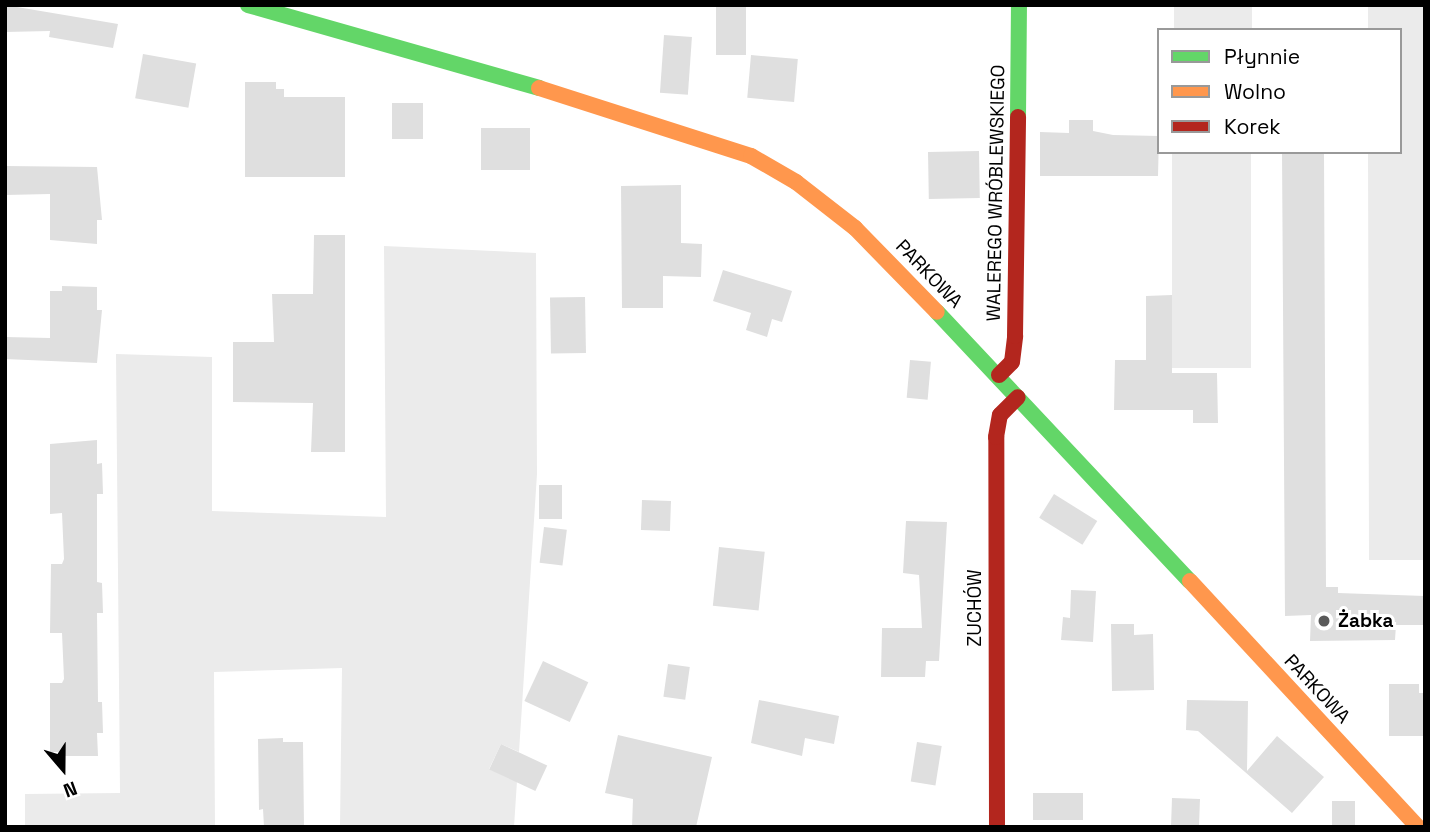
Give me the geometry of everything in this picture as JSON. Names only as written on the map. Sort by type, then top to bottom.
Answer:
[{"type":"street","name":"PARKOWA","points":[[248,5],[610,109],[751,156],[786,175],[855,228],[999,375],[1418,827]]},
{"type":"street","name":"WALEREGO WRÓBLEWSKIEGO","points":[[999,375],[1012,362],[1015,336],[1019,5]]},
{"type":"street","name":"ZUCHÓW","points":[[997,827],[996,437],[1000,415],[1018,397]]},
{"type":"shaded area","points":[[1174,5],[1252,5],[1252,28],[1174,28]]},
{"type":"shaded area","points":[[1368,5],[1425,5],[1425,560],[1369,560],[1368,154],[1402,154],[1402,28],[1368,28]]},
{"type":"shaded area","points":[[1172,154],[1251,154],[1251,368],[1172,368]]},
{"type":"shaded area","points":[[384,246],[536,253],[537,474],[519,752],[501,744],[489,769],[517,781],[514,827],[340,827],[342,668],[214,672],[215,827],[25,827],[25,794],[120,793],[116,354],[212,357],[212,511],[386,517]]},
{"type":"building","points":[[5,5],[118,24],[113,48],[49,37],[50,31],[5,32]]},
{"type":"building","points":[[716,5],[746,5],[746,55],[716,55]]},
{"type":"building","points":[[664,35],[692,37],[688,95],[660,93]]},
{"type":"building","points":[[143,54],[196,63],[188,108],[135,98]]},
{"type":"building","points":[[751,55],[798,59],[794,102],[747,98]]},
{"type":"building","points":[[245,82],[276,82],[276,89],[284,89],[284,97],[345,97],[345,177],[245,177]]},
{"type":"building","points":[[392,103],[423,103],[423,139],[392,139]]},
{"type":"building","points":[[1069,120],[1093,120],[1093,131],[1113,135],[1157,136],[1158,176],[1040,176],[1040,132],[1069,133]]},
{"type":"building","points":[[481,128],[530,128],[530,170],[481,170]]},
{"type":"building","points":[[979,151],[980,198],[929,199],[928,152]]},
{"type":"building","points":[[1282,154],[1324,154],[1326,587],[1338,587],[1338,593],[1425,596],[1425,625],[1396,625],[1395,640],[1310,641],[1311,615],[1285,616]]},
{"type":"building","points":[[5,166],[97,167],[102,220],[97,220],[97,244],[50,240],[50,194],[5,195]]},
{"type":"building","points":[[681,185],[681,243],[702,244],[701,277],[663,276],[663,308],[622,308],[621,186]]},
{"type":"building","points":[[314,235],[345,235],[345,452],[311,452],[313,403],[233,402],[233,342],[274,342],[272,294],[313,294]]},
{"type":"building","points":[[723,270],[792,291],[782,322],[772,319],[767,337],[746,330],[751,313],[713,301]]},
{"type":"building","points":[[62,286],[97,287],[97,310],[102,310],[97,363],[5,359],[5,337],[50,338],[50,291],[62,291]]},
{"type":"building","points":[[1172,295],[1172,373],[1217,373],[1218,423],[1193,423],[1193,410],[1114,410],[1115,360],[1146,360],[1146,296]]},
{"type":"building","points":[[585,297],[586,353],[551,354],[550,298]]},
{"type":"building","points":[[910,360],[931,362],[928,400],[907,398]]},
{"type":"building","points":[[97,440],[97,464],[102,463],[103,494],[97,494],[97,582],[102,583],[103,613],[97,613],[98,702],[102,702],[103,733],[97,733],[98,756],[62,756],[62,752],[50,752],[50,683],[62,683],[64,679],[62,633],[50,633],[51,564],[62,564],[64,559],[62,513],[50,514],[50,444]]},
{"type":"building","points":[[539,485],[562,485],[562,519],[539,519]]},
{"type":"building","points":[[1054,494],[1097,521],[1082,545],[1039,518]]},
{"type":"building","points":[[642,500],[671,501],[670,531],[641,530]]},
{"type":"building","points":[[906,521],[947,522],[939,661],[926,661],[925,677],[881,677],[882,628],[922,628],[919,575],[903,573]]},
{"type":"building","points":[[544,527],[567,530],[562,566],[540,563]]},
{"type":"building","points":[[719,547],[765,552],[759,610],[713,606]]},
{"type":"building","points":[[1071,590],[1096,591],[1093,642],[1061,640],[1063,617],[1070,618]]},
{"type":"building","points":[[1111,624],[1134,624],[1134,635],[1153,634],[1154,690],[1112,691]]},
{"type":"building","points":[[543,661],[588,682],[570,722],[524,701]]},
{"type":"building","points":[[668,664],[690,667],[685,700],[663,697]]},
{"type":"building","points":[[1389,684],[1419,684],[1419,693],[1425,693],[1425,736],[1389,736]]},
{"type":"building","points":[[759,700],[839,716],[834,744],[805,738],[802,756],[751,743]]},
{"type":"building","points":[[1187,700],[1248,701],[1247,771],[1277,736],[1324,777],[1292,813],[1198,731],[1186,730]]},
{"type":"building","points":[[618,735],[712,757],[696,827],[632,827],[633,799],[605,793]]},
{"type":"building","points":[[283,738],[283,742],[303,742],[304,827],[264,827],[263,809],[259,810],[258,739]]},
{"type":"building","points":[[917,742],[942,746],[935,785],[911,782]]},
{"type":"building","points":[[501,744],[547,766],[535,791],[489,769]]},
{"type":"building","points":[[1033,793],[1083,793],[1083,820],[1033,820]]},
{"type":"building","points":[[1172,798],[1200,799],[1199,827],[1171,827]]},
{"type":"building","points":[[1332,801],[1355,801],[1355,827],[1332,827]]},
{"type":"traffic: fast","points":[[248,5],[539,88]]},
{"type":"traffic: fast","points":[[1018,117],[1019,5]]},
{"type":"traffic: fast","points":[[937,312],[1190,581]]},
{"type":"traffic: slow","points":[[539,88],[751,156],[796,182],[855,228],[937,312]]},
{"type":"traffic: slow","points":[[1190,581],[1418,827]]},
{"type":"traffic: jam","points":[[999,375],[1012,362],[1015,336],[1018,117]]},
{"type":"traffic: jam","points":[[997,827],[996,437],[1000,415],[1018,397]]},
{"type":"place","name":"Żabka","points":[[1324,621]]}]
